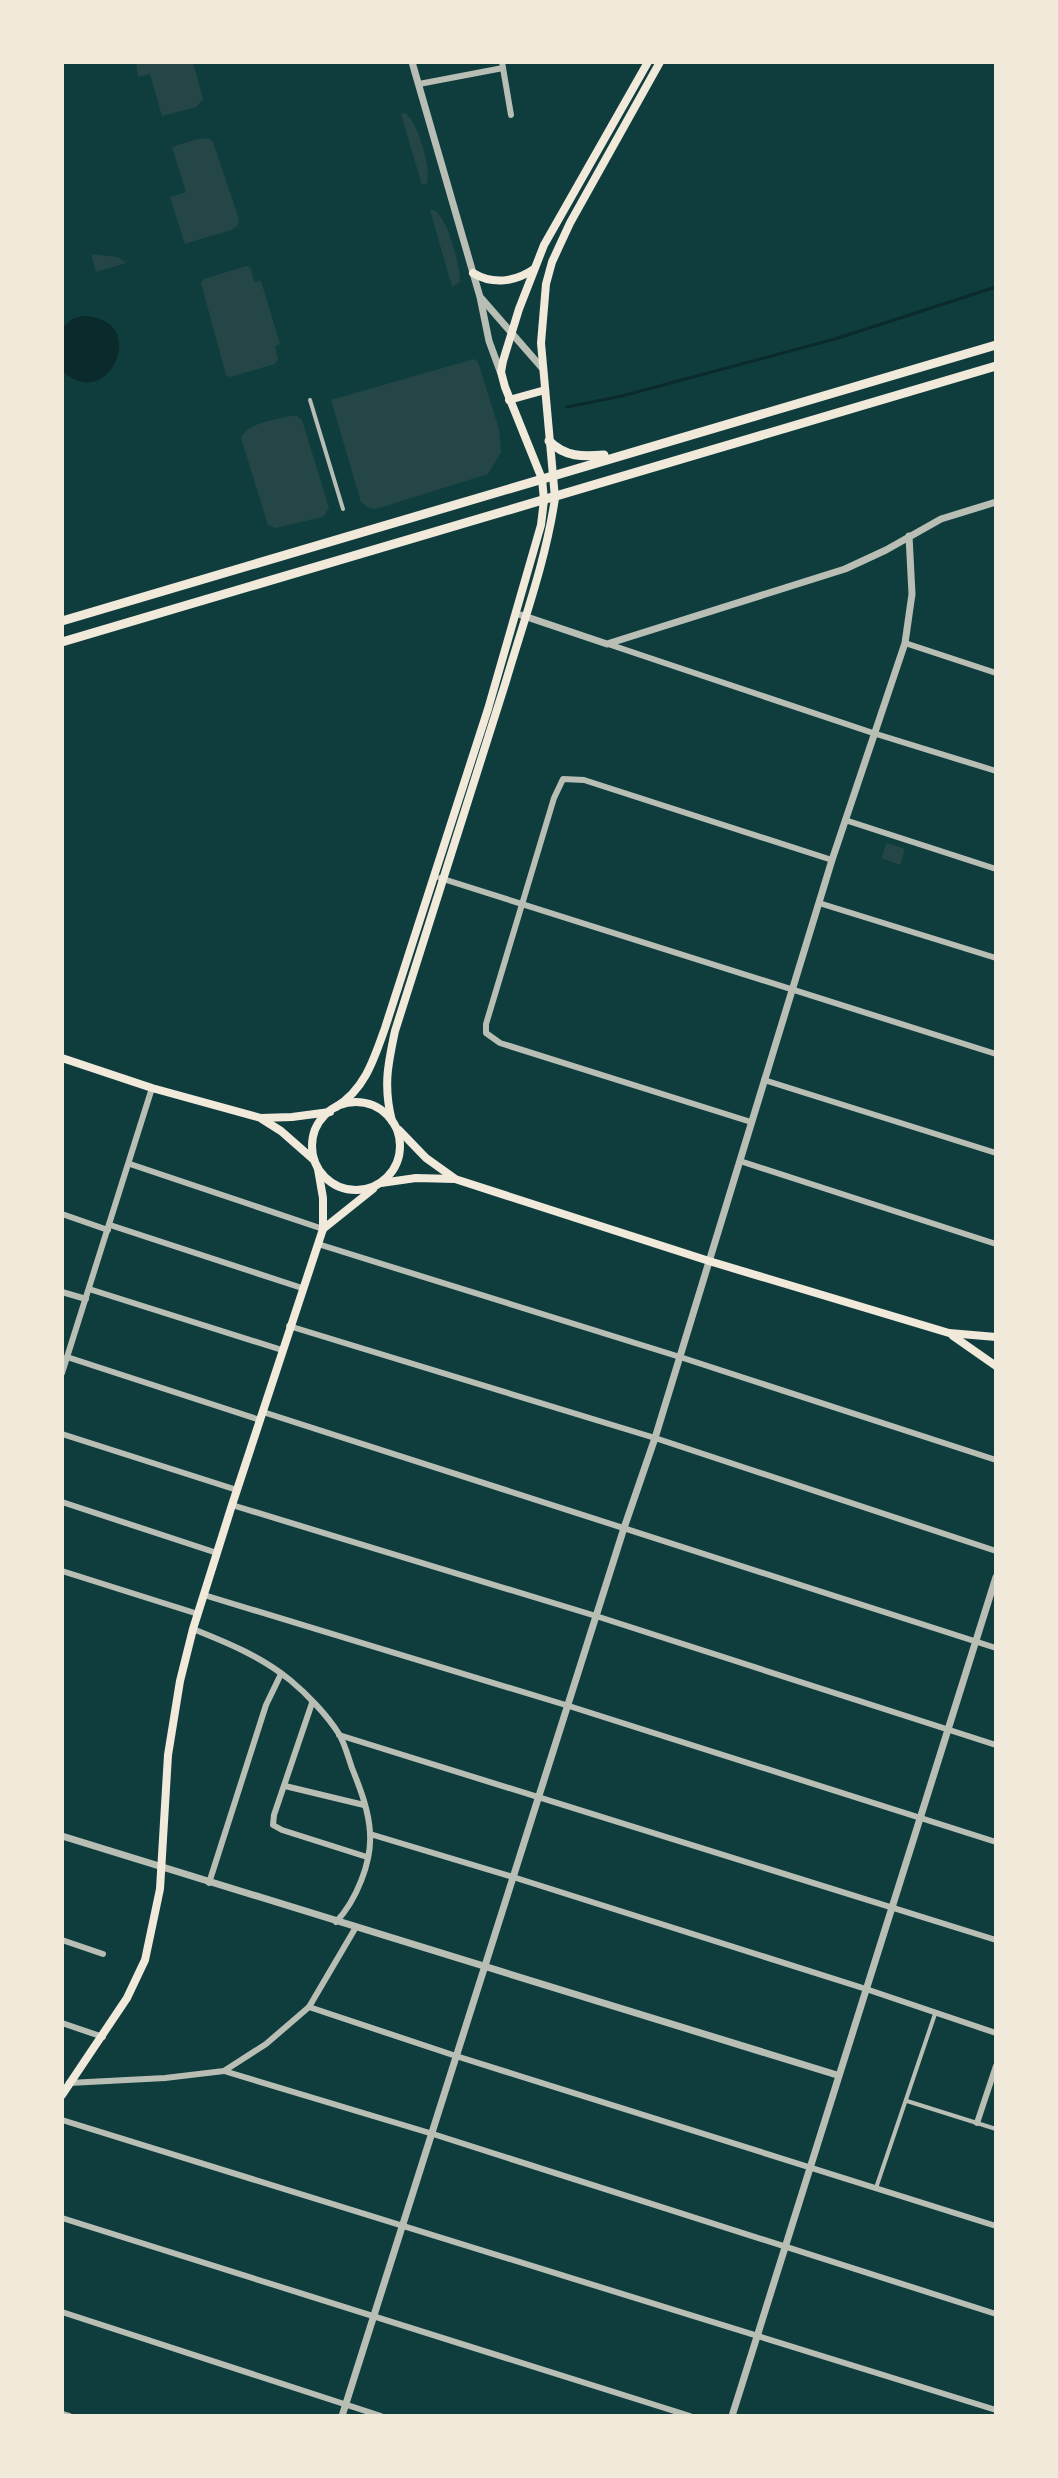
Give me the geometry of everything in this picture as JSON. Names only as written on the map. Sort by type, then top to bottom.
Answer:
[{"type":"highway","points":[[62,621],[996,345]]},
{"type":"highway","points":[[62,642],[996,366]]},
{"type":"highway","points":[[549,441],[573,455],[624,454]]},
{"type":"main road","points":[[521,615],[544,500],[542,479],[509,400],[501,372],[510,334],[544,245],[648,62]]},
{"type":"main road","points":[[62,2095],[127,1998],[145,1960],[155,1924],[168,1755],[180,1681],[232,1505],[323,1229],[323,1198],[313,1139],[322,1119],[353,1095],[367,1075],[390,1029],[488,709],[544,554],[555,498],[541,322],[552,262],[570,223],[660,62]]},
{"type":"main road","points":[[561,217],[570,223]]},
{"type":"main road","points":[[473,273],[485,280],[497,281],[518,277],[535,269]]},
{"type":"main road","points":[[509,400],[545,390]]},
{"type":"main road","points":[[323,1229],[379,1184],[397,1163],[399,1138],[386,1089],[390,1029]]},
{"type":"main road","points":[[62,1058],[152,1088],[261,1118],[292,1117],[353,1103],[370,1105],[386,1114],[426,1158],[455,1179]]},
{"type":"main road","points":[[261,1118],[281,1131],[327,1180],[338,1187],[352,1190],[416,1178],[455,1179],[709,1261],[949,1333],[996,1337]]},
{"type":"main road","points":[[949,1333],[996,1366]]},
{"type":"street","points":[[412,62],[480,297],[489,341],[501,372]]},
{"type":"street","points":[[419,84],[502,65],[511,115]]},
{"type":"street","points":[[480,297],[543,369]]},
{"type":"street","points":[[310,400],[343,509]]},
{"type":"street","points":[[607,644],[845,569],[941,519],[996,502]]},
{"type":"street","points":[[342,2416],[655,1438],[832,860],[905,643],[912,594],[909,536]]},
{"type":"street","points":[[521,615],[996,771]]},
{"type":"street","points":[[905,643],[996,673]]},
{"type":"street","points":[[751,1122],[500,1043],[486,1033],[486,1024],[554,798],[563,779],[584,780],[832,860]]},
{"type":"street","points":[[845,820],[996,869]]},
{"type":"street","points":[[437,877],[996,1054]]},
{"type":"street","points":[[819,903],[996,958]]},
{"type":"street","points":[[764,1080],[996,1153]]},
{"type":"street","points":[[63,1368],[152,1088]]},
{"type":"street","points":[[740,1161],[996,1244]]},
{"type":"street","points":[[130,1164],[323,1229]]},
{"type":"street","points":[[62,1214],[302,1288]]},
{"type":"street","points":[[318,1244],[996,1460]]},
{"type":"street","points":[[89,1289],[282,1350]]},
{"type":"street","points":[[62,1292],[86,1299]]},
{"type":"street","points":[[289,1326],[655,1438],[996,1551]]},
{"type":"street","points":[[67,1357],[624,1528],[996,1648]]},
{"type":"street","points":[[62,1434],[237,1490]]},
{"type":"street","points":[[62,1502],[217,1553]]},
{"type":"street","points":[[232,1505],[596,1616],[996,1745]]},
{"type":"street","points":[[62,1571],[198,1614]]},
{"type":"street","points":[[732,2416],[996,1577]]},
{"type":"street","points":[[204,1595],[569,1706],[996,1842]]},
{"type":"street","points":[[193,1629],[248,1651],[281,1674],[312,1703],[339,1735],[364,1805],[370,1834],[363,1876],[354,1899],[336,1922]]},
{"type":"street","points":[[209,1883],[266,1705],[281,1674]]},
{"type":"street","points":[[312,1703],[273,1825],[367,1857]]},
{"type":"street","points":[[339,1735],[540,1795],[996,1940]]},
{"type":"street","points":[[285,1786],[364,1805]]},
{"type":"street","points":[[370,1834],[866,1989],[996,2033]]},
{"type":"street","points":[[62,1836],[837,2075]]},
{"type":"street","points":[[224,2071],[266,2044],[309,2007],[356,1927]]},
{"type":"street","points":[[62,1940],[103,1954]]},
{"type":"street","points":[[309,2007],[996,2226]]},
{"type":"street","points":[[876,2188],[935,2014]]},
{"type":"street","points":[[62,2023],[103,2037]]},
{"type":"street","points":[[977,2123],[996,2066]]},
{"type":"street","points":[[69,2083],[165,2078],[224,2071],[433,2134],[996,2314]]},
{"type":"street","points":[[906,2101],[996,2129]]},
{"type":"street","points":[[62,2120],[996,2410]]},
{"type":"street","points":[[62,2218],[690,2416]]},
{"type":"street","points":[[62,2312],[381,2416]]},
{"type":"street","points":[[62,2414],[69,2416]]},
{"type":"shaded area","points":[[136,62],[193,62],[203,99],[196,107],[162,116],[150,74],[138,77]]},
{"type":"shaded area","points":[[404,113],[414,124],[425,156],[428,176],[427,183],[422,185],[401,114]]},
{"type":"shaded area","points":[[201,138],[213,142],[239,219],[237,226],[231,230],[185,244],[170,197],[186,192],[172,147]]},
{"type":"shaded area","points":[[430,210],[434,210],[444,223],[455,254],[460,282],[452,287]]},
{"type":"shaded area","points":[[91,254],[118,257],[126,263],[96,272]]},
{"type":"shaded area","points":[[246,266],[251,268],[254,282],[261,281],[280,344],[275,346],[278,359],[275,364],[230,377],[226,375],[201,283],[204,279]]},
{"type":"shaded area","points":[[82,316],[104,321],[116,331],[119,346],[116,361],[107,374],[94,382],[79,381],[62,370],[62,328],[72,319]]},
{"type":"shaded area","points":[[474,359],[478,362],[499,429],[501,452],[488,474],[376,509],[369,508],[361,502],[331,400]]},
{"type":"shaded area","points":[[291,416],[302,420],[329,508],[323,517],[275,528],[268,525],[241,438],[256,425]]},
{"type":"shaded area","points":[[887,843],[905,849],[900,865],[881,858]]},
{"type":"waterway","points":[[567,407],[622,396],[835,339],[996,287]]}]
